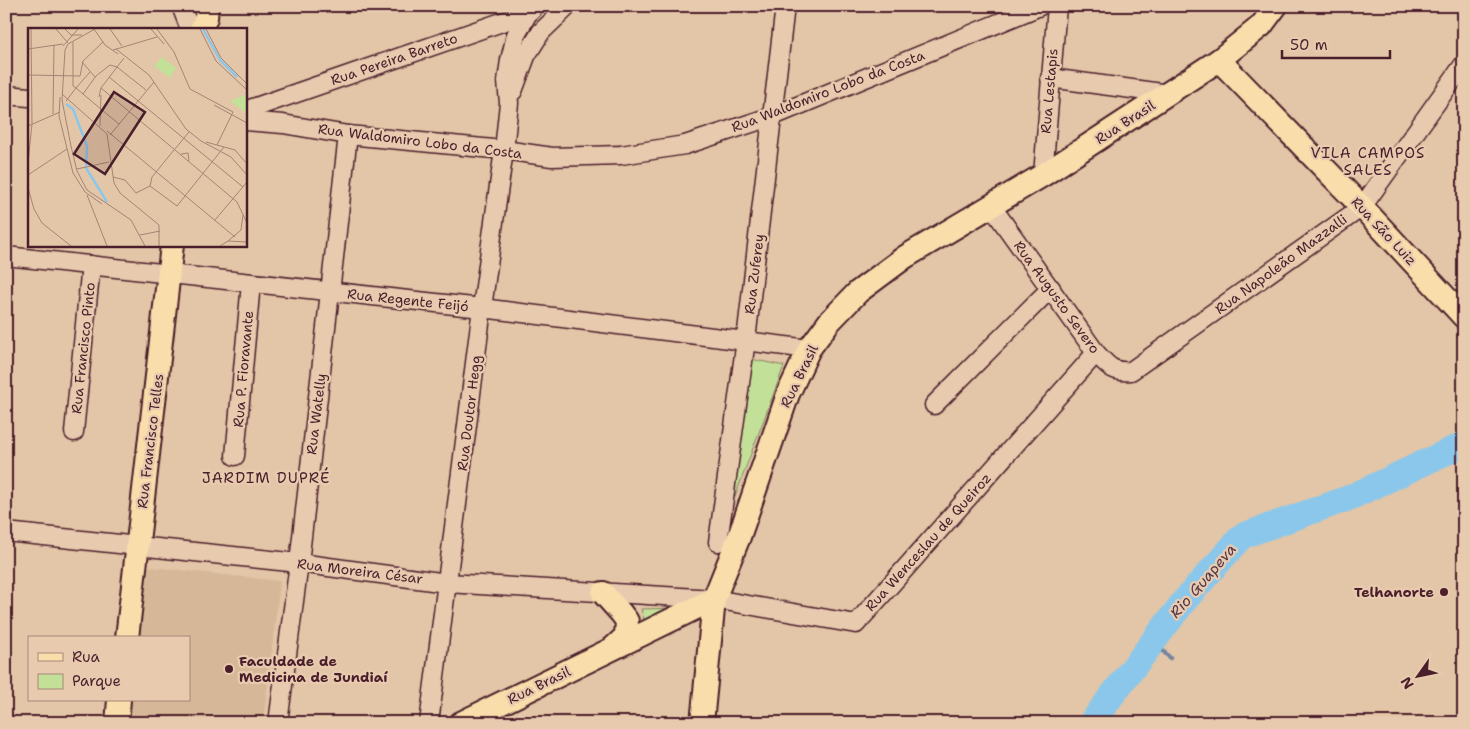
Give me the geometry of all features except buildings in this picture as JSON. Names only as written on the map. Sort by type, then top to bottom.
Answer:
[{"type":"main road","name":"Rua Brasil","points":[[461,723],[714,599],[739,537],[788,394],[809,349],[829,322],[858,292],[905,257],[992,207],[1219,60],[1261,26],[1276,6]]},
{"type":"main road","name":"Rua São Luiz","points":[[1219,60],[1362,207],[1464,317]]},
{"type":"main road","name":"Rua Francisco Telles","points":[[127,636],[172,246]]},
{"type":"main road","points":[[602,593],[627,621],[626,636],[613,649]]},
{"type":"main road","points":[[702,723],[714,599]]},
{"type":"main road","points":[[117,723],[120,702]]},
{"type":"street","points":[[181,6],[202,22]]},
{"type":"street","name":"Rua Doutor Hegg","points":[[509,103],[526,56],[541,32],[568,6]]},
{"type":"street","name":"Rua Zuferey","points":[[718,542],[746,340],[786,6]]},
{"type":"street","name":"Rua Waldomiro Lobo da Costa","points":[[247,112],[283,124],[348,135],[504,150],[552,157],[621,155],[685,145],[773,116],[1040,6]]},
{"type":"street","name":"Rua Lestapis","points":[[1043,175],[1057,6]]},
{"type":"street","name":"Rua Doutor Hegg","points":[[430,723],[482,308],[504,150],[509,103],[507,81],[510,60],[516,35],[532,10]]},
{"type":"street","name":"Rua Pereira Barreto","points":[[247,112],[532,10]]},
{"type":"street","name":"Rua Napoleão Mazzalli","points":[[1131,371],[1362,207],[1464,64]]},
{"type":"street","points":[[1050,78],[1168,94]]},
{"type":"street","points":[[6,95],[28,98]]},
{"type":"street","name":"Rua Watelly","points":[[278,723],[348,135]]},
{"type":"street","name":"Rua Augusto Severo","points":[[992,207],[1096,353],[1109,367],[1120,372],[1131,371]]},
{"type":"street","name":"Rua Regente Feijó","points":[[6,257],[170,273],[482,308],[809,349]]},
{"type":"street","name":"Rua Francisco Pinto","points":[[74,432],[91,265]]},
{"type":"street","name":"Rua P. Fioravante","points":[[235,456],[251,282]]},
{"type":"street","points":[[934,405],[1051,288]]},
{"type":"street","name":"Rua Wenceslau de Queiroz","points":[[714,599],[856,624],[1096,353]]},
{"type":"street","points":[[723,507],[746,515]]},
{"type":"street","name":"Rua Moreira César","points":[[6,532],[298,563],[447,583],[714,599]]},
{"type":"shaded area","name":"Faculdade de Medicina de Jundiaí","points":[[142,566],[280,581],[263,723],[123,723],[126,702],[190,702],[190,636],[133,636]]},
{"type":"green space","points":[[751,359],[784,366],[734,499],[725,496]]},
{"type":"green space","points":[[680,608],[645,623],[641,609]]},
{"type":"waterway","name":"Rio Guapeva","points":[[1091,723],[1185,600],[1242,536],[1349,498],[1464,444]]},
{"type":"waterway","points":[[1154,642],[1170,658]]},
{"type":"place","name":"Telhanorte","points":[[1444,592]]},
{"type":"place","name":"Faculdade de Medicina de Jundiaí","points":[[229,669]]},
{"type":"district","name":"VILA CAMPOS SALES","points":[[1368,162]]},
{"type":"district","name":"JARDIM DUPRÉ","points":[[266,478]]}]
